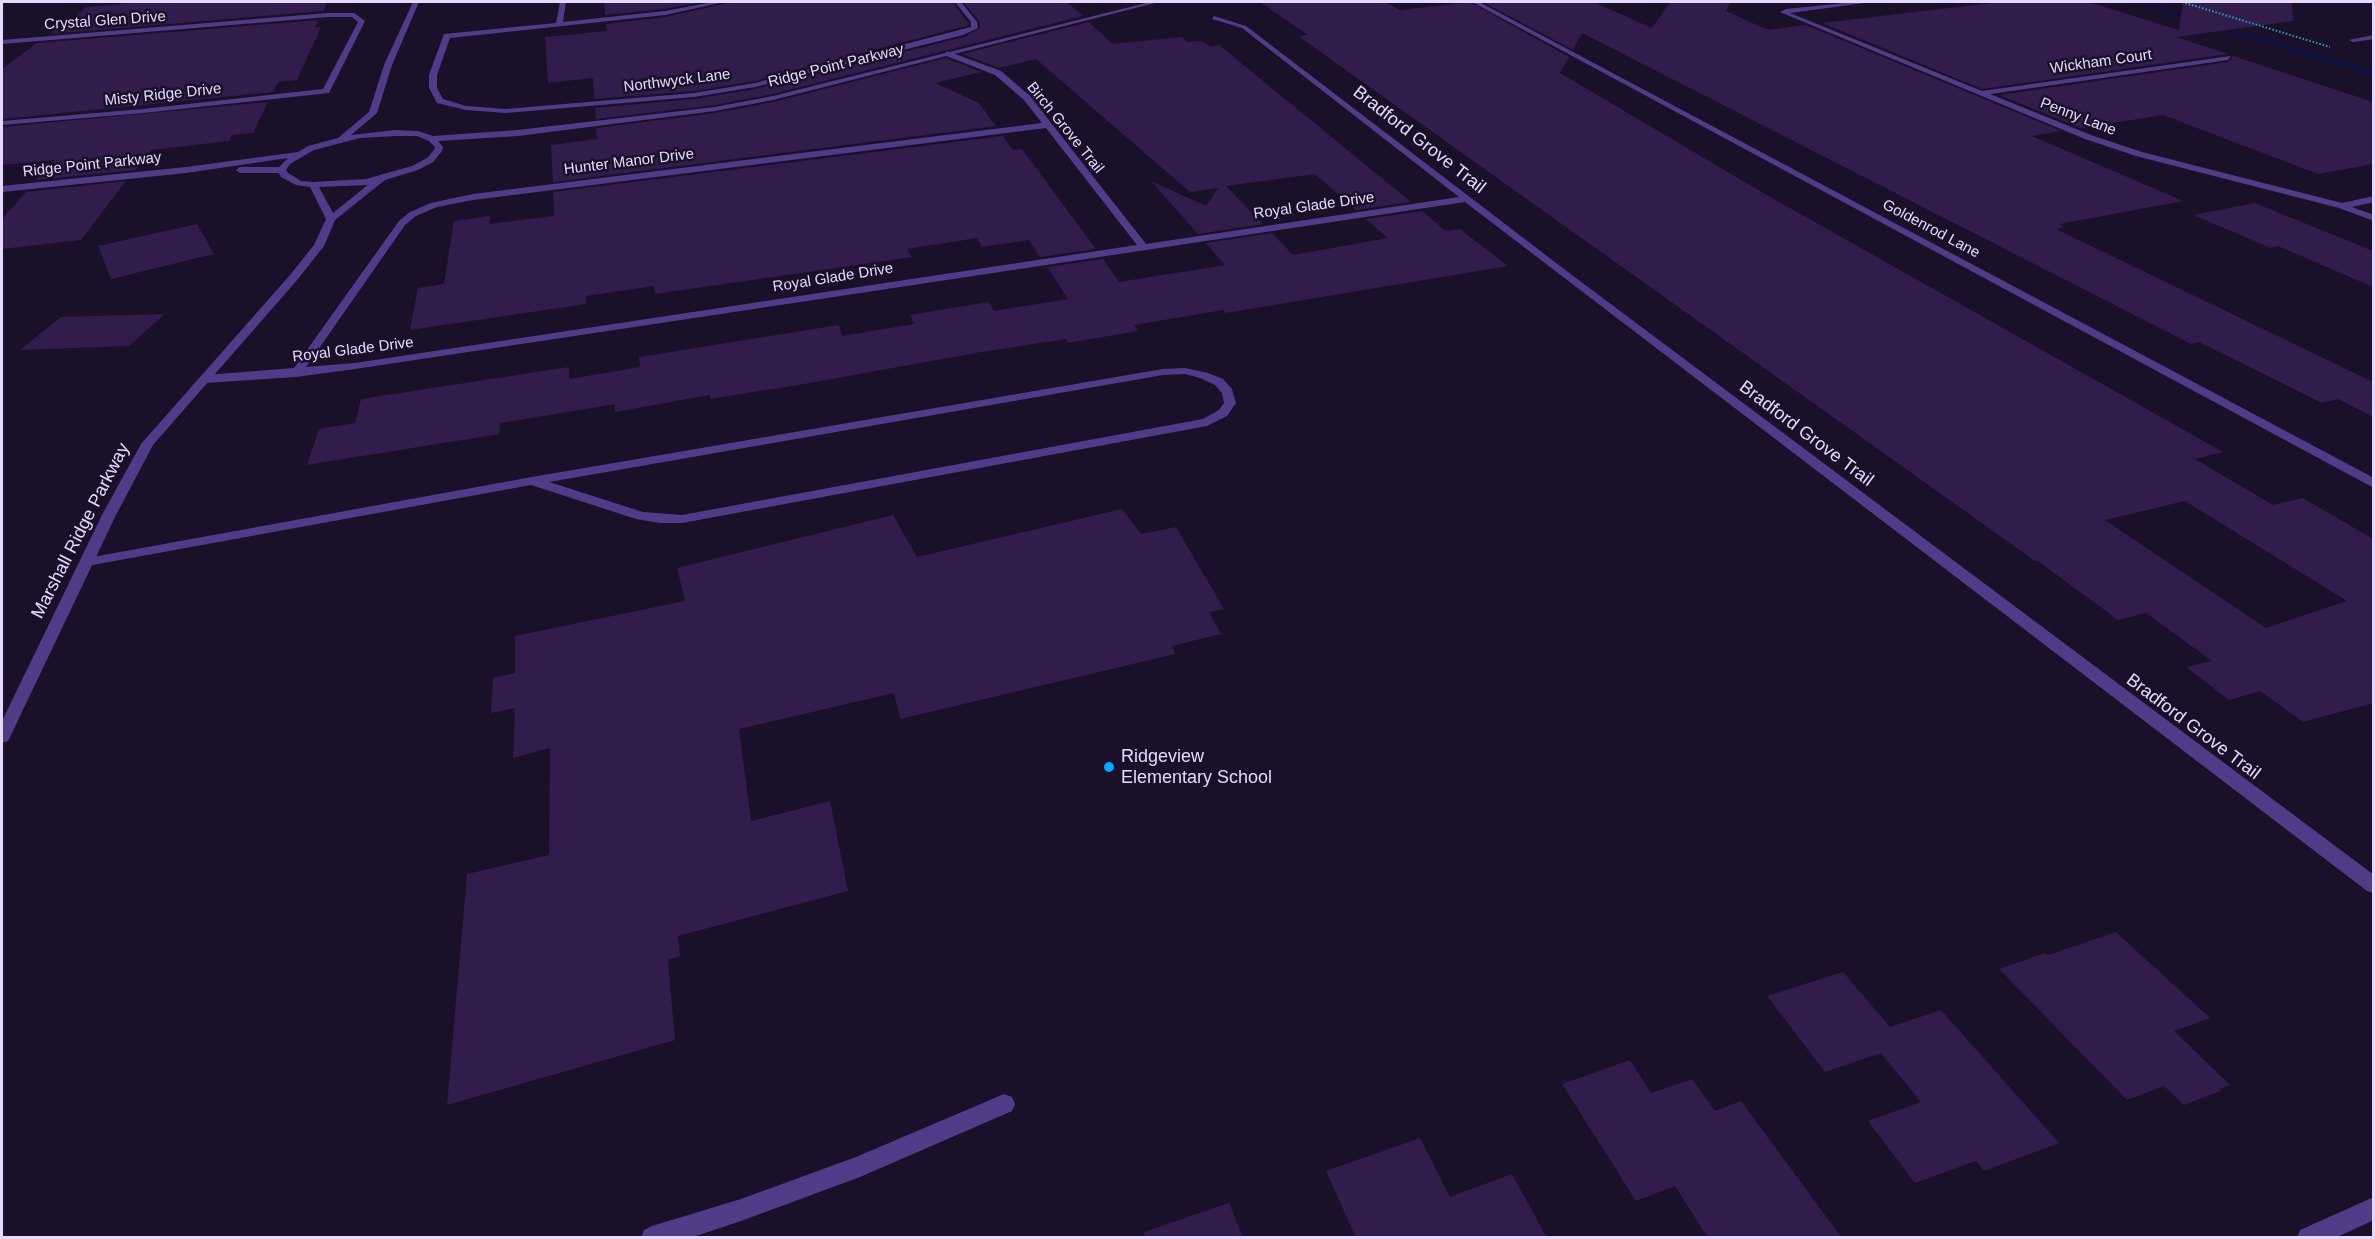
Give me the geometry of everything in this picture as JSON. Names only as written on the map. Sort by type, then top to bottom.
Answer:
[{"type":"street","points":[[341,139],[376,116],[388,65],[416,2]]},
{"type":"street","points":[[563,2],[559,25],[665,13],[721,2]]},
{"type":"street","name":"Northwyck Lane","points":[[559,25],[447,36],[433,75],[432,88],[440,101],[466,108],[506,111],[683,96],[755,85],[974,28],[974,22],[958,2]]},
{"type":"street","name":"Ridge Point Parkway","points":[[518,133],[715,109],[772,98],[1156,2]]},
{"type":"street","name":"Goldenrod Lane","points":[[1475,2],[2373,484]]},
{"type":"street","name":"Penny Lane","points":[[1869,2],[1783,12],[2088,137],[2139,154],[2342,206],[2373,218]]},
{"type":"street","name":"Crystal Glen Drive","points":[[2,42],[328,15],[354,15],[362,21],[326,91]]},
{"type":"street","name":"Bradford Grove Trail","points":[[1214,18],[1244,27],[1465,199],[2373,886]]},
{"type":"street","points":[[2353,40],[2373,37]]},
{"type":"street","name":"Birch Grove Trail","points":[[946,53],[998,74],[1027,98],[1143,247]]},
{"type":"street","name":"Wickham Court","points":[[1979,93],[2228,58]]},
{"type":"street","name":"Misty Ridge Drive","points":[[2,123],[143,111],[326,91]]},
{"type":"street","points":[[388,125],[396,133]]},
{"type":"street","name":"Hunter Manor Drive","points":[[296,373],[402,223],[413,214],[434,205],[473,197],[1046,125]]},
{"type":"street","points":[[186,170],[299,153],[341,139],[396,133],[418,134],[432,139],[437,143],[438,152]]},
{"type":"street","points":[[432,139],[518,133]]},
{"type":"street","points":[[282,170],[284,176],[290,180],[313,185],[352,184],[381,179],[415,168],[430,160],[438,152],[518,133]]},
{"type":"street","points":[[282,170],[287,162],[299,153]]},
{"type":"street","points":[[186,170],[282,170]]},
{"type":"street","name":"Ridge Point Parkway","points":[[2,189],[186,170]]},
{"type":"street","name":"Marshall Ridge Parkway","points":[[2,737],[147,444],[306,262],[319,246],[331,219],[381,179]]},
{"type":"street","points":[[313,185],[331,219]]},
{"type":"street","name":"Royal Glade Drive","points":[[205,379],[296,373],[355,366],[1465,199]]},
{"type":"street","points":[[2342,206],[2373,199]]},
{"type":"street","points":[[87,562],[532,481],[1163,372],[1185,371],[1204,375],[1224,387],[1228,392],[1230,403],[1223,413],[1206,422],[682,519],[641,516],[532,481]]},
{"type":"street","points":[[652,1238],[741,1210],[861,1166],[1004,1104]]},
{"type":"street","points":[[2308,1238],[2373,1208]]},
{"type":"path","points":[[2182,2],[2339,50]]},
{"type":"building","points":[[142,2],[327,2],[323,11],[50,34],[87,7]]},
{"type":"building","points":[[604,2],[703,2],[665,9],[605,15]]},
{"type":"building","points":[[726,2],[953,2],[969,25],[755,81],[694,91],[594,99],[593,78],[548,83],[545,37],[607,31],[606,24],[665,17]]},
{"type":"building","points":[[963,2],[1067,2],[1083,16],[773,94],[715,105],[596,119],[595,108],[694,99],[756,89],[964,37],[980,28],[979,21]]},
{"type":"building","points":[[1260,2],[1385,2],[1400,10],[1470,2],[1569,57],[1560,73],[1765,194],[2223,452],[2195,459],[2273,505],[2303,498],[2373,539],[2373,703],[2303,722],[2260,691],[2229,700],[2186,667],[2212,661],[2146,613],[2118,620],[1298,36],[1308,35]],"holes":[[[2185,501],[2347,601],[2266,628],[2105,520]]]},
{"type":"building","points":[[1483,2],[1600,2],[1598,4],[1652,28],[1670,2],[1731,2],[1726,11],[1768,30],[1806,25],[2061,131],[2032,136],[2183,201],[2060,224],[2065,227],[2056,229],[2373,382],[2373,417],[2338,399],[2322,403],[2199,342],[2191,344],[1582,33],[1573,50]]},
{"type":"building","points":[[1999,2],[2089,2],[2179,30],[2183,2],[2292,2],[2293,21],[2176,37],[2228,54],[1982,89],[1822,23]]},
{"type":"building","points":[[319,20],[315,27],[321,27],[297,80],[278,82],[273,92],[2,119],[2,69],[37,43]]},
{"type":"building","points":[[1089,22],[1112,44],[1182,37],[1188,42],[1202,41],[1210,47],[1219,45],[1411,202],[1356,210],[1315,174],[1226,186],[1263,224],[1198,234],[1151,181],[1206,206],[1218,188],[1190,192],[1036,59],[999,68],[962,54]]},
{"type":"building","points":[[2233,56],[2373,102],[2373,164],[2318,174],[2163,115],[2081,128],[1999,95],[2228,62]]},
{"type":"building","points":[[946,58],[981,72],[935,83],[979,103],[996,126],[553,182],[551,145],[597,139],[596,128],[715,113],[773,102]]},
{"type":"building","points":[[268,102],[253,133],[232,135],[229,141],[151,150],[135,170],[36,180],[55,160],[2,165],[2,127]]},
{"type":"building","points":[[1003,136],[1013,150],[1022,149],[1096,249],[1040,257],[1029,240],[982,247],[977,238],[907,249],[912,257],[655,294],[654,286],[586,296],[586,304],[410,330],[418,288],[444,284],[454,221],[490,216],[489,224],[554,216],[553,192]]},
{"type":"building","points":[[126,181],[81,240],[2,249],[2,219],[26,192]]},
{"type":"building","points":[[2255,203],[2373,251],[2373,287],[2278,246],[2271,248],[2193,215]]},
{"type":"building","points":[[1422,211],[1446,231],[1460,229],[1508,266],[1225,313],[1223,310],[1134,325],[1138,331],[1068,343],[1066,339],[981,352],[710,399],[710,395],[615,412],[615,404],[500,423],[499,434],[307,465],[319,429],[355,423],[361,399],[569,367],[569,379],[640,367],[639,357],[839,325],[842,336],[914,324],[910,315],[989,302],[994,311],[1068,299],[1047,267],[1103,259],[1119,282],[1225,265],[1206,243],[1272,233],[1293,255],[1388,238],[1366,219]]},
{"type":"building","points":[[197,224],[214,254],[111,279],[98,246]]},
{"type":"building","points":[[165,314],[129,346],[20,350],[61,317]]},
{"type":"building","points":[[1122,509],[1141,534],[1176,527],[1224,609],[1209,612],[1221,634],[1172,646],[1175,654],[900,719],[894,693],[739,729],[751,821],[830,801],[848,891],[678,936],[680,956],[668,960],[675,1040],[447,1105],[467,874],[549,855],[550,748],[513,758],[515,708],[491,713],[493,678],[515,673],[515,636],[685,601],[677,568],[893,515],[917,557]]},
{"type":"building","points":[[2116,932],[2210,1018],[2174,1031],[2230,1085],[2219,1089],[2221,1091],[2184,1105],[2164,1086],[2127,1100],[1999,969]]},
{"type":"building","points":[[1843,972],[1890,1027],[1941,1010],[2059,1143],[1984,1171],[1976,1161],[1915,1183],[1868,1121],[1921,1102],[1881,1053],[1825,1072],[1767,996]]},
{"type":"building","points":[[1630,1060],[1651,1093],[1692,1079],[1715,1111],[1741,1101],[1842,1238],[1708,1238],[1675,1186],[1636,1201],[1562,1084]]},
{"type":"building","points":[[1420,1138],[1450,1197],[1512,1174],[1547,1238],[1356,1238],[1326,1171]]},
{"type":"building","points":[[1229,1203],[1243,1238],[1145,1238],[1144,1232]]},
{"type":"waterway","points":[[2141,2],[2197,20]]},
{"type":"waterway","points":[[2214,25],[2374,73]]},
{"type":"place","name":"Ridgeview Elementary School","points":[[1109,767]]}]
